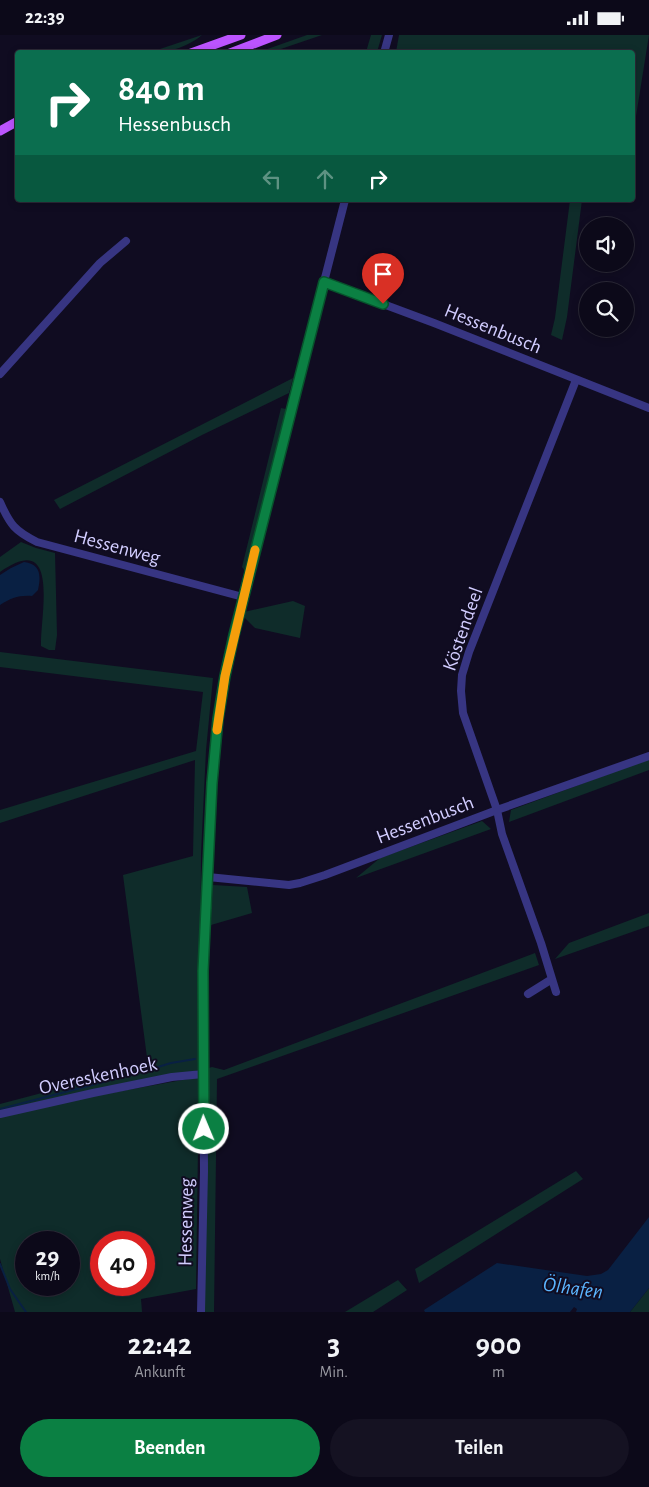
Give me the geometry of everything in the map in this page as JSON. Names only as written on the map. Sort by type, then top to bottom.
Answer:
[{"type":"main road","points":[[199,50],[241,35]]},
{"type":"main road","points":[[239,50],[277,35]]},
{"type":"main road","points":[[0,131],[15,123]]},
{"type":"street","points":[[385,50],[389,35]]},
{"type":"street","name":"Hessenweg","points":[[201,1312],[204,1171],[203,971],[212,783],[218,719],[225,676],[243,597],[344,202]]},
{"type":"street","points":[[0,374],[100,263],[126,241]]},
{"type":"street","name":"Hessenbusch","points":[[324,282],[434,323],[649,408]]},
{"type":"street","name":"Köstendeel","points":[[556,992],[463,713],[461,691],[462,675],[469,652],[576,380]]},
{"type":"street","name":"Hessenweg","points":[[0,502],[15,529],[38,542],[243,597]]},
{"type":"street","name":"Hessenbusch","points":[[208,877],[289,885],[300,883],[649,756]]},
{"type":"street","points":[[528,994],[552,979]]},
{"type":"street","name":"Overeskenhoek","points":[[0,1114],[172,1077],[203,1074]]},
{"type":"green space","points":[[202,35],[191,43],[178,48],[157,50]]},
{"type":"green space","points":[[307,35],[322,35],[278,50],[265,50]]},
{"type":"green space","points":[[371,35],[382,35],[378,50],[367,50]]},
{"type":"green space","points":[[399,35],[649,35],[635,122],[635,50],[396,50]]},
{"type":"green space","points":[[570,202],[582,202],[567,317],[562,340],[551,335],[555,318]]},
{"type":"green space","points":[[293,378],[289,393],[202,435],[60,509],[54,500]]},
{"type":"green space","points":[[281,408],[286,409],[245,571],[242,567]]},
{"type":"green space","points":[[21,542],[55,553],[57,635],[55,650],[49,650],[41,646],[44,598],[40,569],[32,561],[19,562],[0,572],[0,557]]},
{"type":"green space","points":[[293,601],[305,606],[300,638],[255,628],[243,616],[244,612]]},
{"type":"green space","points":[[0,652],[213,678],[206,750],[201,854],[200,1070],[92,1090],[0,1111],[0,1104],[148,1065],[123,875],[193,856],[195,760],[0,823],[0,810],[196,751],[203,692],[0,667]]},
{"type":"green space","points":[[649,759],[649,770],[509,822],[511,810]]},
{"type":"green space","points":[[482,821],[491,829],[356,878],[380,858]]},
{"type":"green space","points":[[213,885],[247,887],[252,913],[211,925]]},
{"type":"green space","points":[[649,913],[649,926],[555,959],[569,943]]},
{"type":"green space","points":[[535,953],[539,965],[217,1079],[214,1312],[204,1312],[206,1069],[212,1067],[224,1070]]},
{"type":"green space","points":[[199,1077],[196,1289],[141,1299],[142,1312],[15,1312],[0,1259],[0,1117],[94,1096]]},
{"type":"green space","points":[[576,1171],[583,1179],[419,1283],[415,1269]]},
{"type":"green space","points":[[398,1280],[407,1290],[373,1312],[345,1312]]},
{"type":"green space","points":[[649,1288],[649,1312],[630,1312]]},
{"type":"water","points":[[24,562],[30,563],[37,568],[39,576],[38,590],[32,596],[15,597],[0,605],[0,575]]},
{"type":"water","name":"Ölhafen","points":[[649,1217],[649,1288],[630,1312],[576,1312],[577,1309],[574,1307],[570,1312],[425,1312],[424,1310],[497,1263],[587,1276],[601,1274],[608,1270]]},
{"type":"waterway","points":[[145,1071],[171,1063],[195,1059]]},
{"type":"waterway","points":[[0,1109],[138,1073]]},
{"type":"waterway","points":[[0,1264],[10,1289],[26,1312]]},
{"type":"slow traffic","points":[[217,730],[225,676],[255,550]]},
{"type":"route","points":[[204,1129],[203,971],[212,783],[218,719],[225,676],[324,282],[383,304]]}]
